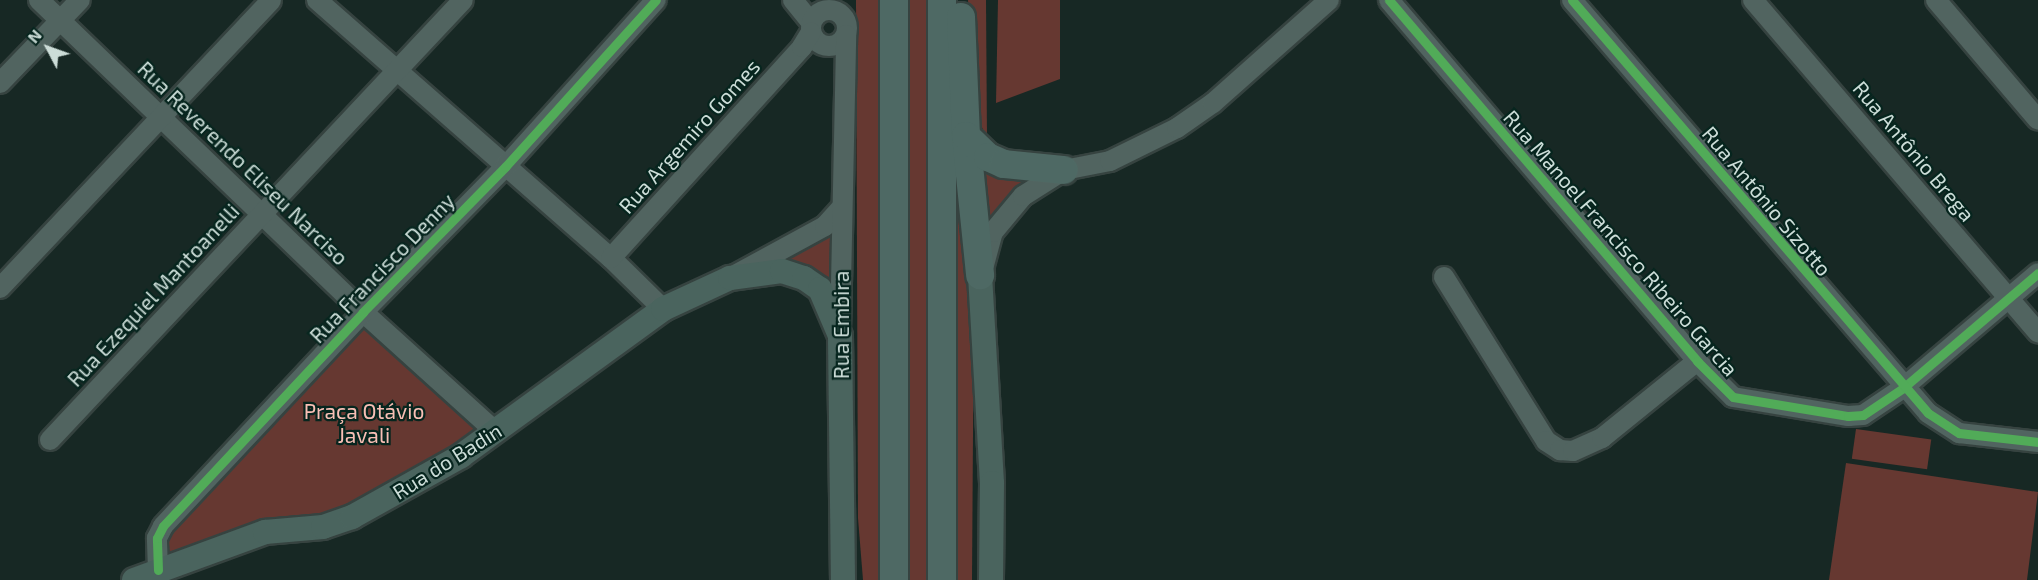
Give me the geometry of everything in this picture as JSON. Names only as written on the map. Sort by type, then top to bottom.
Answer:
[{"type":"highway","points":[[894,0],[894,580]]},
{"type":"highway","points":[[942,0],[942,580]]},
{"type":"highway","points":[[960,0],[966,136],[981,275]]},
{"type":"highway","points":[[966,136],[988,157],[1004,164],[1065,170]]},
{"type":"main road","name":"Rua do Badin","points":[[134,580],[265,532],[338,523],[422,479],[495,432],[663,309],[730,278],[782,271],[804,278],[820,289],[840,336]]},
{"type":"main road","points":[[981,275],[992,483],[991,580]]},
{"type":"main road","name":"Rua Embira","points":[[840,336],[843,580]]},
{"type":"street","name":"Rua Reverendo Eliseu Narciso","points":[[39,0],[363,312],[495,432]]},
{"type":"street","points":[[0,83],[80,0]]},
{"type":"street","points":[[0,288],[272,0]]},
{"type":"street","points":[[317,0],[611,258],[663,309]]},
{"type":"street","name":"Rua Ezequiel Mantoanelli","points":[[50,440],[463,0]]},
{"type":"street","name":"Rua Francisco Denny","points":[[158,570],[157,538],[164,526],[363,312],[505,167],[656,0]]},
{"type":"street","points":[[981,275],[993,232],[1011,207],[1065,170],[1110,161],[1177,128],[1213,103],[1329,0]]},
{"type":"street","name":"Rua Manoel Francisco Ribeiro Garcia","points":[[1389,0],[1697,361],[1733,397],[1748,402],[1848,416],[1876,410],[1903,388]]},
{"type":"street","name":"Rua Antônio Sizotto","points":[[1572,0],[1903,388],[1938,422],[1959,433],[2038,442]]},
{"type":"street","name":"Rua Antônio Brega","points":[[1753,0],[2038,333]]},
{"type":"street","points":[[1936,0],[2038,120]]},
{"type":"street","name":"Rua Embira","points":[[822,21],[845,70],[840,336]]},
{"type":"street","name":"Rua Argemiro Gomes","points":[[611,258],[822,21]]},
{"type":"street","name":"Rua do Badin","points":[[730,278],[825,226],[841,208]]},
{"type":"street","points":[[1903,388],[2038,273]]},
{"type":"street","points":[[1444,277],[1546,441],[1560,450],[1573,451],[1602,438],[1697,361]]},
{"type":"green space","points":[[856,0],[887,0],[885,580],[863,580],[858,518]]},
{"type":"green space","points":[[902,0],[933,0],[933,580],[902,580]]},
{"type":"green space","points":[[968,0],[986,0],[987,140],[977,115]]},
{"type":"green space","points":[[998,0],[1060,0],[1060,79],[996,103]]},
{"type":"green space","points":[[950,104],[974,289],[972,580],[949,580]]},
{"type":"green space","points":[[980,159],[1037,175],[1017,188],[989,226]]},
{"type":"green space","points":[[824,229],[836,240],[841,315],[822,293],[750,271]]},
{"type":"green space","name":"Praça Otávio Javali","points":[[360,315],[490,432],[403,490],[161,569],[157,538]]},
{"type":"green space","points":[[1856,429],[1931,440],[1927,469],[1852,459]]},
{"type":"green space","points":[[1846,463],[2038,492],[2027,580],[1829,580]]},
{"type":"cycle path","points":[[158,570],[157,538],[163,526],[363,312],[505,167],[656,0]]},
{"type":"cycle path","points":[[1389,0],[1697,361],[1733,397],[1848,416],[1863,415],[1903,388],[2038,273]]},
{"type":"cycle path","points":[[1572,0],[1928,413],[1959,433],[2038,442]]}]
